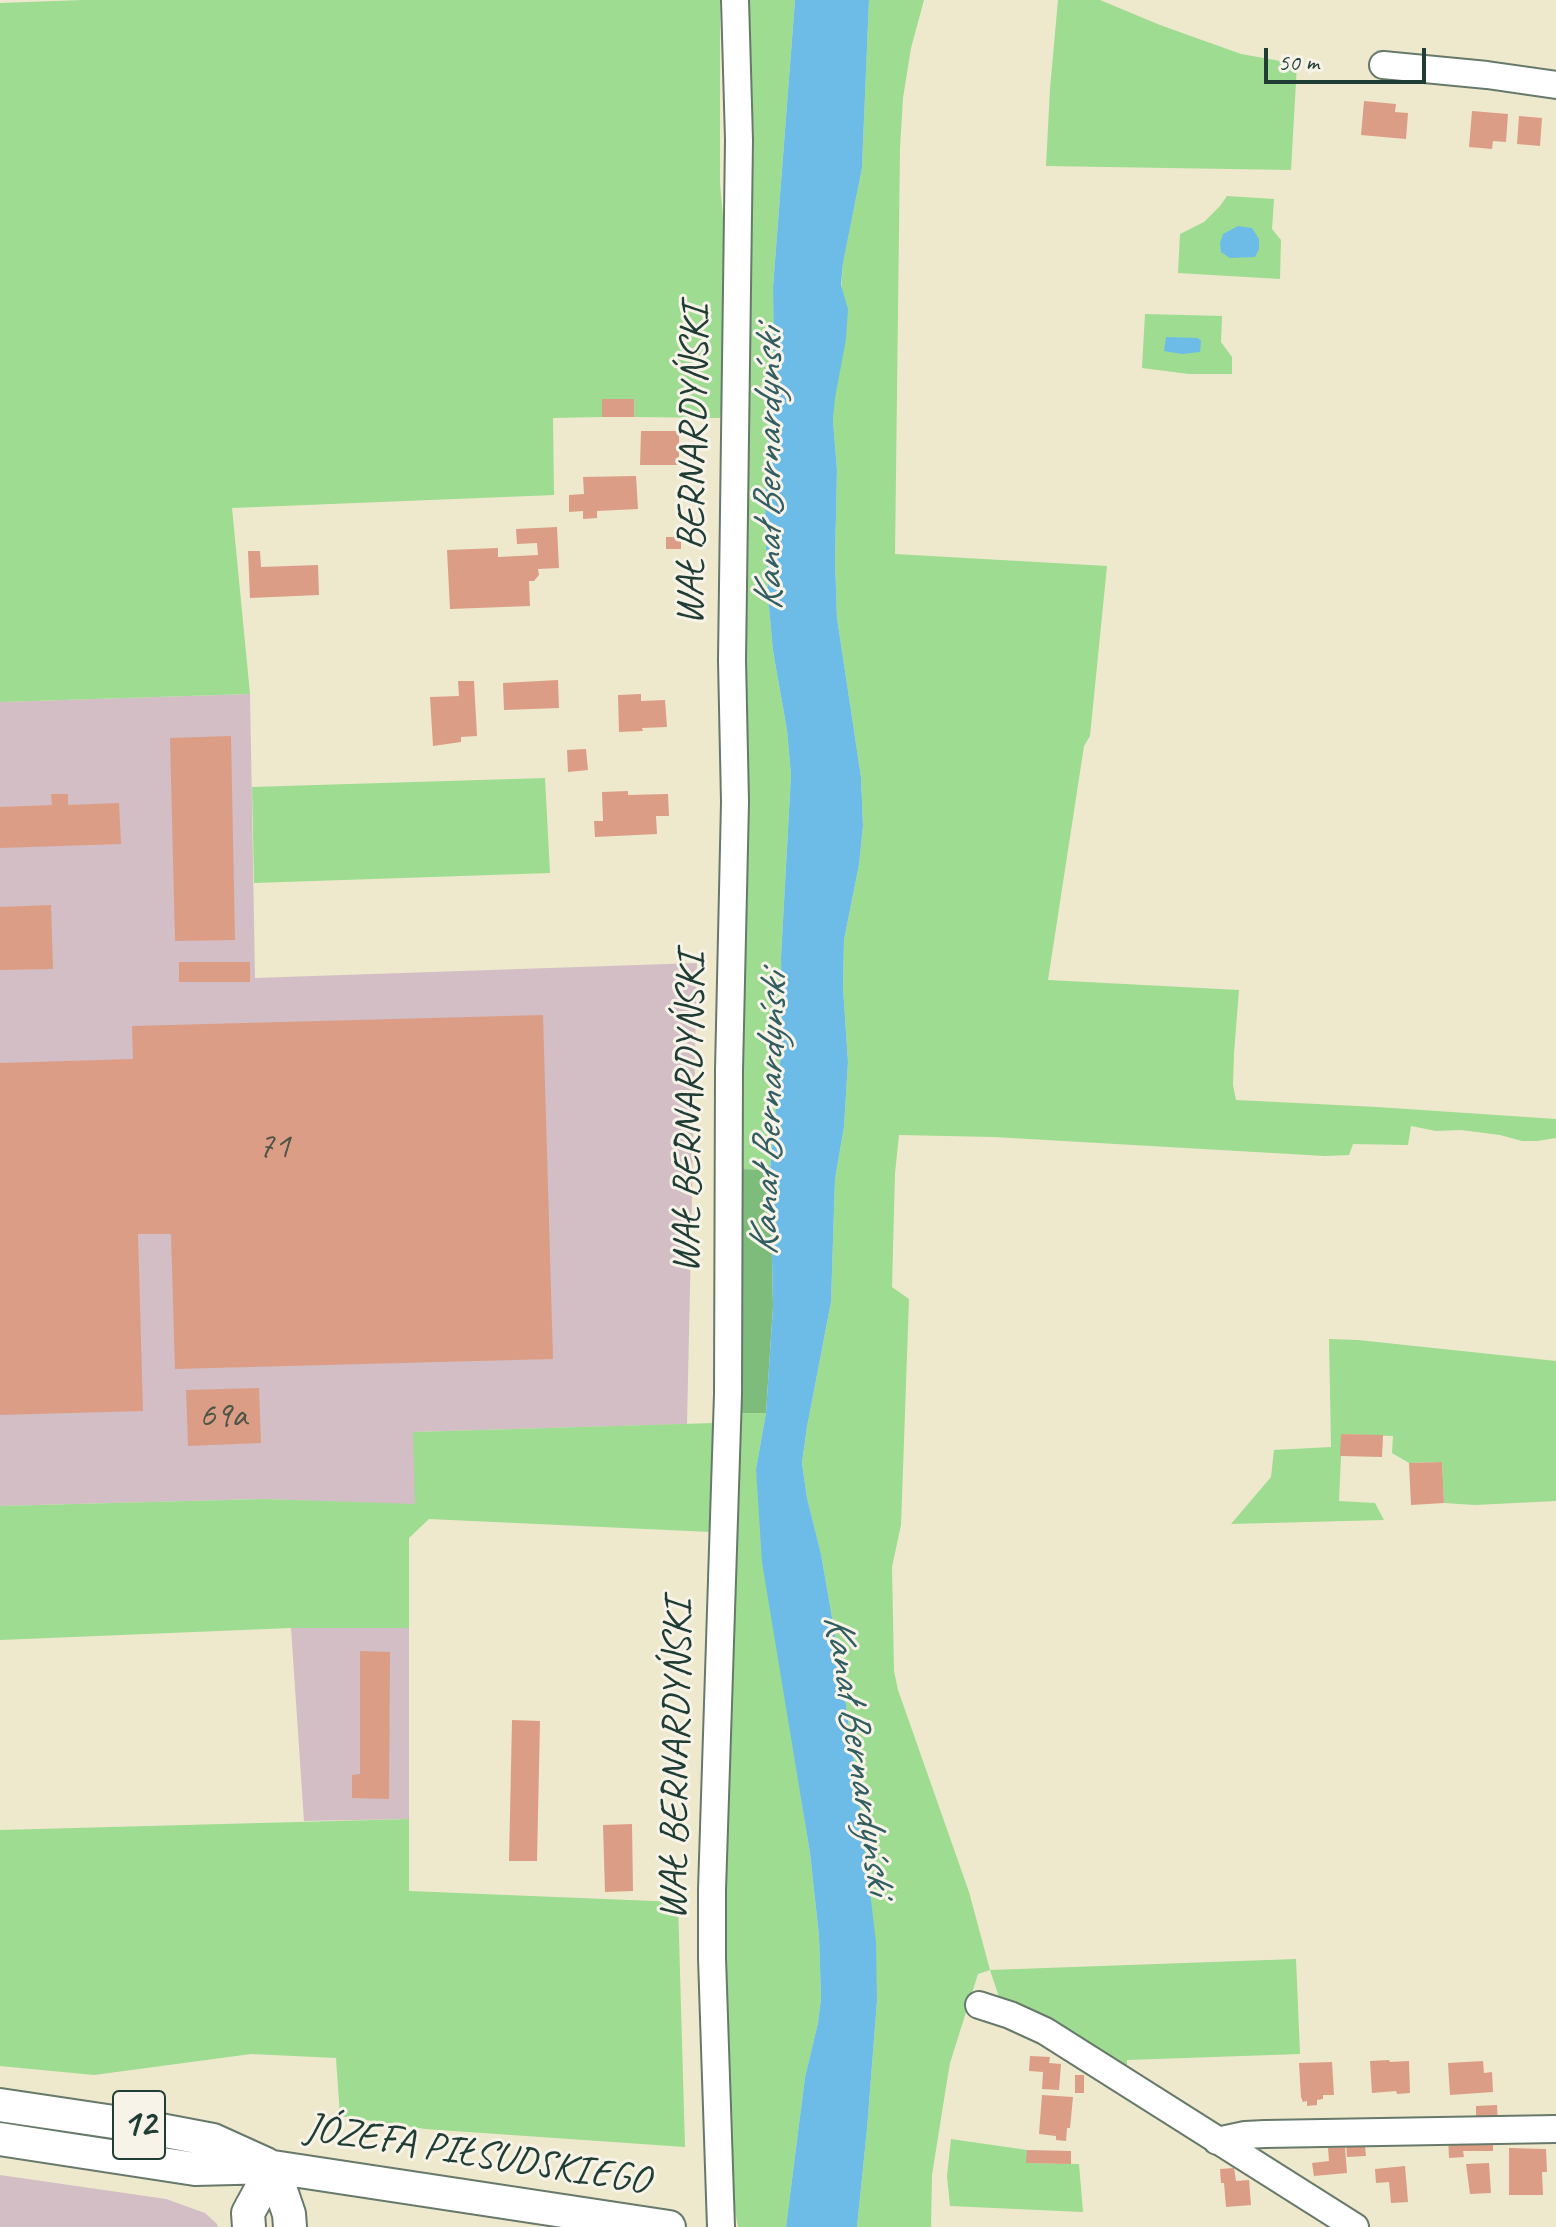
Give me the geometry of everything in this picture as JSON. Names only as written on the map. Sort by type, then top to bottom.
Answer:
[{"type":"main road","name":"JÓZEFA PIŁSUDSKIEGO","points":[[0,2105],[213,2140],[273,2167]]},
{"type":"main road","name":"JÓZEFA PIŁSUDSKIEGO","points":[[0,2139],[195,2169],[273,2167],[669,2227]]},
{"type":"main road","points":[[249,2227],[248,2213],[273,2167]]},
{"type":"main road","points":[[273,2167],[289,2214],[290,2227]]},
{"type":"street","name":"WAŁ BERNARDYŃSKI","points":[[721,2227],[712,1890],[728,1394],[729,1070],[735,802],[732,660],[739,140],[735,0]]},
{"type":"street","points":[[1383,65],[1556,85]]},
{"type":"street","points":[[979,2005],[1045,2031],[1355,2227]]},
{"type":"street","points":[[1217,2141],[1265,2134],[1556,2129]]},
{"type":"shaded area","points":[[250,694],[255,978],[697,963],[687,1424],[414,1432],[416,1505],[263,1499],[0,1506],[0,702]]},
{"type":"shaded area","points":[[291,1628],[409,1628],[409,1819],[304,1821]]},
{"type":"shaded area","points":[[0,2175],[166,2199],[205,2213],[218,2227],[0,2227]]},
{"type":"green space","points":[[83,0],[720,0],[720,184],[725,239],[720,418],[634,417],[634,399],[603,399],[602,417],[553,418],[554,495],[232,508],[250,694],[0,702],[0,3]]},
{"type":"green space","points":[[747,0],[795,0],[773,287],[774,363],[766,462],[768,595],[791,775],[781,957],[782,1043],[770,1170],[739,1169],[748,211],[754,147],[748,91]]},
{"type":"green space","points":[[869,0],[924,0],[911,48],[903,98],[900,148],[895,554],[1107,566],[1090,736],[1084,746],[1048,980],[1239,990],[1233,1085],[1236,1100],[1556,1119],[1556,1138],[1522,1141],[1500,1135],[1461,1130],[1436,1131],[1411,1126],[1408,1145],[1353,1144],[1349,1155],[1325,1156],[994,1137],[899,1135],[892,1287],[909,1299],[901,1525],[892,1567],[894,1671],[969,1892],[990,1970],[978,1974],[950,2063],[932,2175],[931,2227],[857,2227],[877,2001],[855,1768],[840,1663],[802,1463],[831,1302],[835,1179],[844,1127],[848,1062],[843,987],[844,940],[859,865],[863,826],[861,777],[837,618],[837,470],[833,420],[843,262],[862,168]]},
{"type":"green space","points":[[1058,0],[1100,0],[1241,54],[1297,64],[1291,170],[1046,166]]},
{"type":"green space","points":[[1227,196],[1274,199],[1272,229],[1281,240],[1280,279],[1178,273],[1180,234],[1204,222]]},
{"type":"green space","points":[[1145,314],[1222,316],[1221,342],[1232,357],[1232,374],[1189,374],[1142,368]]},
{"type":"green space","points":[[545,778],[550,873],[254,883],[252,787]]},
{"type":"green space","points":[[739,1169],[770,1170],[773,1306],[766,1413],[739,1413]]},
{"type":"green space","points":[[1329,1339],[1556,1361],[1556,1501],[1475,1505],[1444,1503],[1442,1462],[1409,1463],[1392,1453],[1393,1436],[1342,1434],[1339,1501],[1375,1503],[1384,1520],[1231,1524],[1271,1477],[1274,1450],[1331,1447]]},
{"type":"green space","points":[[739,1413],[766,1413],[756,1469],[819,1936],[821,1999],[805,2077],[786,2227],[738,2227],[727,2169],[722,1858]]},
{"type":"green space","points":[[715,1423],[711,1532],[429,1519],[409,1538],[409,1628],[291,1628],[0,1640],[0,1506],[263,1499],[415,1504],[413,1432]]},
{"type":"green space","points":[[409,1819],[409,1891],[678,1902],[685,2147],[425,2129],[340,2116],[336,2058],[251,2054],[94,2075],[0,2066],[0,1830]]},
{"type":"green space","points":[[1296,1959],[1300,2054],[1127,2060],[1123,2072],[1000,2000],[990,1970]]},
{"type":"green space","points":[[951,2139],[1027,2150],[1027,2163],[1079,2164],[1083,2212],[950,2206],[947,2176]]},
{"type":"water","name":"Kanał Bernardyński","points":[[795,0],[869,0],[862,168],[843,263],[841,285],[848,309],[833,420],[837,470],[837,618],[861,777],[863,826],[859,865],[844,940],[843,987],[848,1062],[844,1127],[835,1179],[831,1302],[802,1463],[840,1663],[876,1942],[877,2001],[857,2227],[786,2227],[805,2077],[821,1999],[819,1936],[810,1853],[762,1562],[756,1469],[766,1413],[773,1306],[770,1170],[782,1043],[781,957],[791,775],[768,596],[766,462],[774,363],[773,287]]},
{"type":"water","points":[[1238,226],[1252,228],[1259,239],[1255,257],[1230,258],[1221,252],[1223,234]]},
{"type":"water","points":[[1166,337],[1198,338],[1201,341],[1200,352],[1182,354],[1164,351]]},
{"type":"building","points":[[1364,101],[1396,104],[1395,112],[1408,113],[1406,139],[1361,135]]},
{"type":"building","points":[[1472,111],[1508,114],[1506,142],[1493,141],[1492,149],[1469,147]]},
{"type":"building","points":[[1519,116],[1542,118],[1540,146],[1517,144]]},
{"type":"building","points":[[602,399],[634,399],[634,417],[602,417]]},
{"type":"building","points":[[641,431],[679,431],[679,465],[640,465]]},
{"type":"building","points":[[636,476],[638,509],[597,511],[597,518],[583,519],[583,511],[569,512],[569,495],[584,494],[583,477]]},
{"type":"building","points":[[557,527],[559,568],[538,569],[539,575],[534,581],[529,581],[530,606],[450,609],[447,550],[498,548],[498,557],[538,555],[537,543],[517,544],[516,529]]},
{"type":"building","points":[[666,537],[681,537],[681,549],[666,549]]},
{"type":"building","points":[[248,551],[260,551],[261,567],[318,565],[319,595],[250,598]]},
{"type":"building","points":[[558,680],[559,708],[504,710],[503,683]]},
{"type":"building","points":[[458,681],[474,681],[477,736],[461,737],[461,742],[433,746],[430,697],[459,696]]},
{"type":"building","points":[[641,694],[641,701],[665,700],[667,727],[619,732],[618,695]]},
{"type":"building","points":[[231,736],[235,940],[175,941],[170,738]]},
{"type":"building","points":[[586,749],[588,770],[568,772],[567,750]]},
{"type":"building","points":[[628,791],[628,795],[668,794],[669,816],[656,816],[657,834],[595,837],[594,821],[603,821],[602,792]]},
{"type":"building","points":[[51,794],[68,794],[68,805],[119,803],[121,844],[0,848],[0,807],[52,805]]},
{"type":"building","points":[[51,905],[53,969],[0,970],[0,907]]},
{"type":"building","points":[[179,962],[250,962],[250,982],[179,982]]},
{"type":"building","points":[[543,1015],[553,1359],[175,1369],[171,1234],[138,1234],[143,1411],[0,1415],[0,1063],[133,1059],[132,1026]]},
{"type":"building","points":[[259,1388],[261,1443],[188,1446],[186,1390]]},
{"type":"building","points":[[1341,1434],[1383,1435],[1382,1457],[1340,1456]]},
{"type":"building","points":[[1442,1462],[1444,1503],[1411,1505],[1409,1463]]},
{"type":"building","points":[[360,1651],[390,1652],[389,1799],[352,1798],[352,1775],[360,1774]]},
{"type":"building","points":[[512,1720],[540,1721],[537,1861],[509,1861]]},
{"type":"building","points":[[632,1824],[633,1891],[605,1892],[603,1825]]},
{"type":"building","points":[[1030,2056],[1050,2057],[1049,2063],[1061,2064],[1059,2090],[1042,2089],[1043,2072],[1029,2071]]},
{"type":"building","points":[[1370,2061],[1409,2061],[1410,2093],[1372,2093]]},
{"type":"building","points":[[1483,2061],[1484,2073],[1492,2072],[1493,2092],[1450,2095],[1448,2063]]},
{"type":"building","points":[[1332,2062],[1334,2095],[1323,2095],[1323,2099],[1317,2100],[1317,2105],[1307,2106],[1307,2101],[1303,2102],[1301,2097],[1299,2063]]},
{"type":"building","points":[[1075,2075],[1084,2075],[1084,2093],[1075,2093]]},
{"type":"building","points":[[1042,2095],[1073,2097],[1066,2141],[1039,2134]]},
{"type":"building","points":[[1497,2105],[1498,2124],[1476,2125],[1476,2106]]},
{"type":"building","points":[[1493,2135],[1493,2151],[1463,2151],[1464,2157],[1449,2158],[1448,2136]]},
{"type":"building","points":[[1370,2140],[1370,2146],[1365,2146],[1366,2156],[1347,2157],[1346,2141]]},
{"type":"building","points":[[1345,2147],[1347,2173],[1314,2176],[1312,2163],[1329,2161],[1328,2148]]},
{"type":"building","points":[[1509,2148],[1546,2149],[1547,2172],[1542,2172],[1543,2195],[1509,2195]]},
{"type":"building","points":[[1027,2150],[1071,2151],[1071,2164],[1026,2163]]},
{"type":"building","points":[[1489,2163],[1491,2193],[1470,2194],[1466,2164]]},
{"type":"building","points":[[1405,2166],[1408,2202],[1391,2203],[1389,2182],[1376,2183],[1375,2169]]},
{"type":"building","points":[[1234,2168],[1236,2181],[1249,2180],[1251,2205],[1226,2207],[1220,2169]]}]
